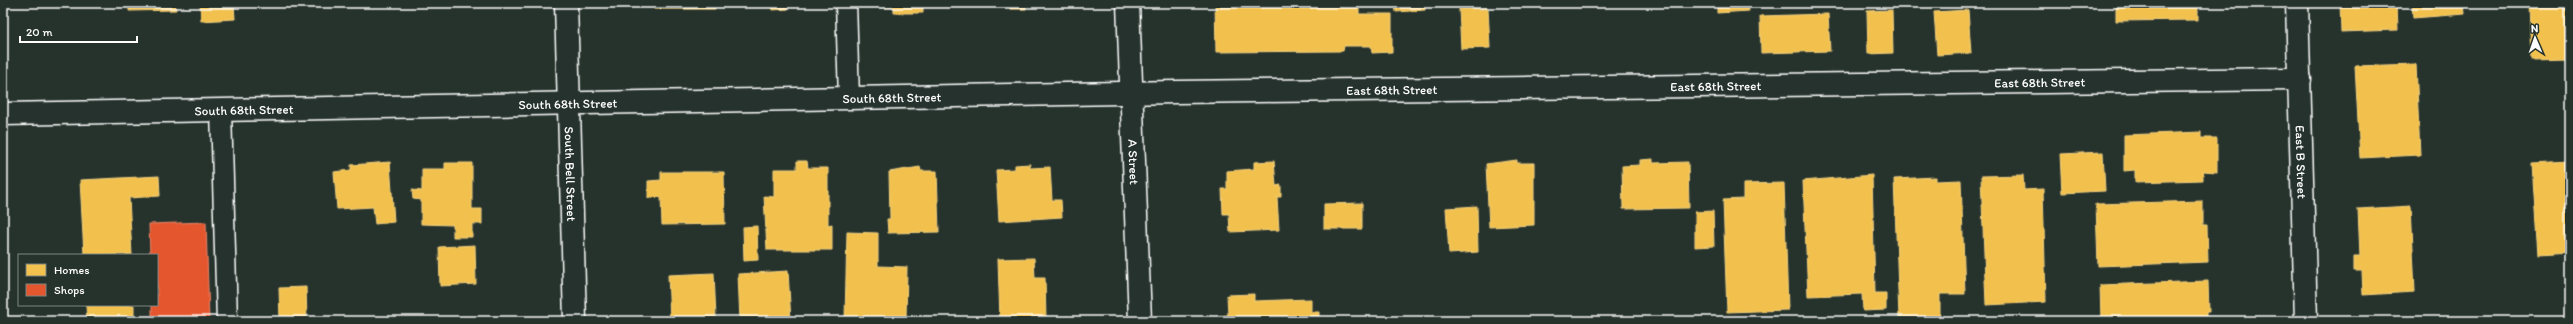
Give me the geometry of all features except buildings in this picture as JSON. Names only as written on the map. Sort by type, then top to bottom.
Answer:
[{"type":"street","name":"South Bell Street","points":[[566,3],[575,321]]},
{"type":"street","name":"A Street","points":[[1128,3],[1133,93],[1140,321]]},
{"type":"street","name":"East B Street","points":[[2297,3],[2306,321]]},
{"type":"street","name":"East 68th Street","points":[[1133,93],[2300,79]]},
{"type":"street","name":"South 68th Street","points":[[3,114],[570,102],[1133,93]]},
{"type":"lane","points":[[846,3],[849,98]]},
{"type":"lane","points":[[221,110],[227,321]]}]
